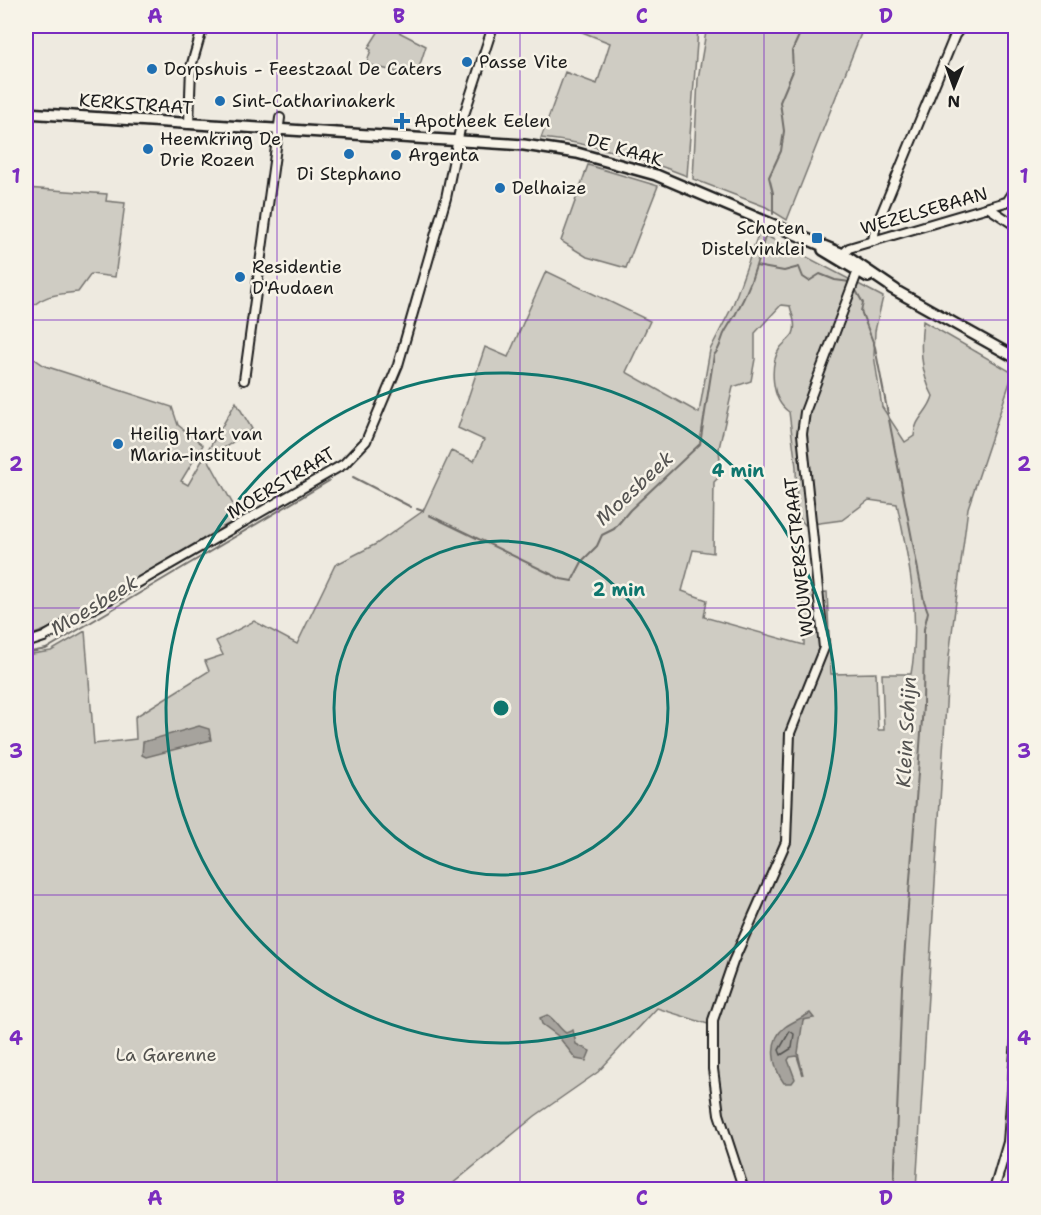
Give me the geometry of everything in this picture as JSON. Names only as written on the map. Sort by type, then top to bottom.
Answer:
[{"type":"main road","name":"KERKSTRAAT","points":[[26,113],[459,141]]},
{"type":"main road","name":"DE KAAK","points":[[459,141],[524,145],[621,163],[688,188],[806,239]]},
{"type":"main road","points":[[806,239],[843,254],[859,269]]},
{"type":"main road","points":[[806,239],[1016,358]]},
{"type":"street","points":[[189,124],[191,67],[203,26]]},
{"type":"street","name":"MOERSTRAAT","points":[[26,643],[44,637],[172,564],[344,464],[357,454],[366,441],[398,365],[446,198],[461,124],[493,26]]},
{"type":"street","points":[[873,241],[875,229],[955,34],[962,26]]},
{"type":"street","points":[[244,380],[280,118]]},
{"type":"street","points":[[1007,202],[1016,188]]},
{"type":"street","name":"WEZELSEBAAN","points":[[843,254],[849,248],[1016,199]]},
{"type":"street","points":[[989,208],[1016,226]]},
{"type":"street","name":"WOUWERSSTRAAT","points":[[744,1190],[719,1114],[713,1069],[713,1020],[733,962],[786,842],[790,733],[824,648],[802,434],[805,412],[859,269]]},
{"type":"street","points":[[1016,662],[1016,706]]},
{"type":"street","points":[[993,1190],[1008,1142],[1016,1040]]},
{"type":"green space","points":[[382,26],[387,26],[426,46],[416,77],[366,64],[371,50],[368,48]]},
{"type":"green space","points":[[567,26],[689,26],[698,29],[687,176],[615,152],[579,143],[541,138],[565,72],[597,84],[610,43]]},
{"type":"green space","points":[[707,26],[864,26],[787,220],[766,207],[693,179],[698,79]]},
{"type":"green space","points":[[588,165],[658,186],[626,268],[587,257],[561,241]]},
{"type":"green space","points":[[26,188],[107,194],[106,201],[125,203],[115,277],[91,274],[78,292],[42,299],[26,315],[26,249],[31,218],[26,216]]},
{"type":"green space","name":"La Garenne","points":[[759,232],[883,297],[875,331],[874,355],[882,407],[905,442],[914,436],[916,425],[933,396],[922,359],[923,321],[1013,373],[968,508],[949,656],[916,1189],[847,1189],[847,1185],[819,1183],[766,1189],[696,1189],[738,1181],[716,1115],[709,1068],[708,1024],[657,1008],[598,1072],[535,1116],[446,1189],[26,1190],[26,655],[51,651],[85,631],[94,744],[136,739],[135,717],[209,671],[205,661],[223,655],[216,641],[254,621],[297,644],[335,565],[376,544],[423,511],[451,451],[474,461],[484,440],[458,428],[485,347],[508,357],[546,271],[650,321],[626,372],[699,413],[710,350],[733,305]],"holes":[[[781,305],[790,306],[794,331],[776,355],[773,373],[778,399],[789,412],[796,467],[797,515],[805,525],[842,520],[869,500],[897,504],[912,589],[914,653],[911,674],[882,674],[884,730],[878,730],[876,673],[831,674],[827,592],[804,593],[804,645],[704,617],[707,600],[682,591],[693,550],[713,553],[714,482],[721,475],[719,448],[733,387],[751,381],[755,359],[755,333]]]},
{"type":"green space","points":[[26,348],[29,355],[45,366],[172,407],[178,425],[203,445],[181,481],[188,485],[236,402],[252,429],[208,459],[240,517],[84,609],[48,629],[26,637]]},
{"type":"water","points":[[199,726],[209,729],[211,740],[146,757],[142,755],[143,742]]},
{"type":"water","points":[[810,1013],[814,1018],[803,1020],[798,1053],[803,1075],[797,1056],[790,1057],[788,1060],[795,1079],[792,1083],[784,1083],[775,1062],[776,1040],[785,1027]]},
{"type":"water","points":[[547,1015],[566,1033],[573,1030],[576,1044],[590,1051],[586,1061],[576,1059],[558,1036],[542,1024],[540,1018]]},
{"type":"waterway","name":"Klein Schijn","points":[[773,214],[773,193],[769,177],[781,151],[784,131],[780,102],[793,71],[792,51],[802,29],[808,26]]},
{"type":"waterway","name":"Klein Schijn","points":[[765,237],[756,266],[784,271],[799,267],[803,277],[809,281],[820,274],[835,280],[850,282]]},
{"type":"waterway","name":"Moesbeek","points":[[429,515],[561,579],[572,581],[583,560],[597,546],[602,535],[614,529],[630,510],[700,444],[714,355],[743,300],[756,266]]},
{"type":"waterway","name":"Klein Schijn","points":[[854,287],[863,303],[861,311],[875,347],[928,612],[924,629],[923,706],[902,987],[894,1190]]},
{"type":"waterway","name":"Moesbeek","points":[[353,477],[411,507]]},
{"type":"waterway","name":"Moesbeek","points":[[177,571],[329,481]]},
{"type":"waterway","name":"Moesbeek","points":[[417,509],[423,511]]},
{"type":"waterway","name":"Moesbeek","points":[[26,653],[46,649],[175,572]]},
{"type":"place","name":"Passe Vite","points":[[467,62]]},
{"type":"place","name":"Dorpshuis - Feestzaal De Caters","points":[[152,69]]},
{"type":"place","name":"Sint-Catharinakerk","points":[[220,101]]},
{"type":"place","name":"Apotheek Eelen","points":[[402,121]]},
{"type":"place","name":"Heemkring De Drie Rozen","points":[[148,149]]},
{"type":"place","name":"Di Stephano","points":[[349,154]]},
{"type":"place","name":"Argenta","points":[[396,155]]},
{"type":"place","name":"Delhaize","points":[[500,188]]},
{"type":"place","name":"Schoten Distelvinklei","points":[[817,238]]},
{"type":"place","name":"Residentie D'Audaen","points":[[240,277]]},
{"type":"place","name":"Heilig Hart van Maria-instituut","points":[[118,444]]}]
